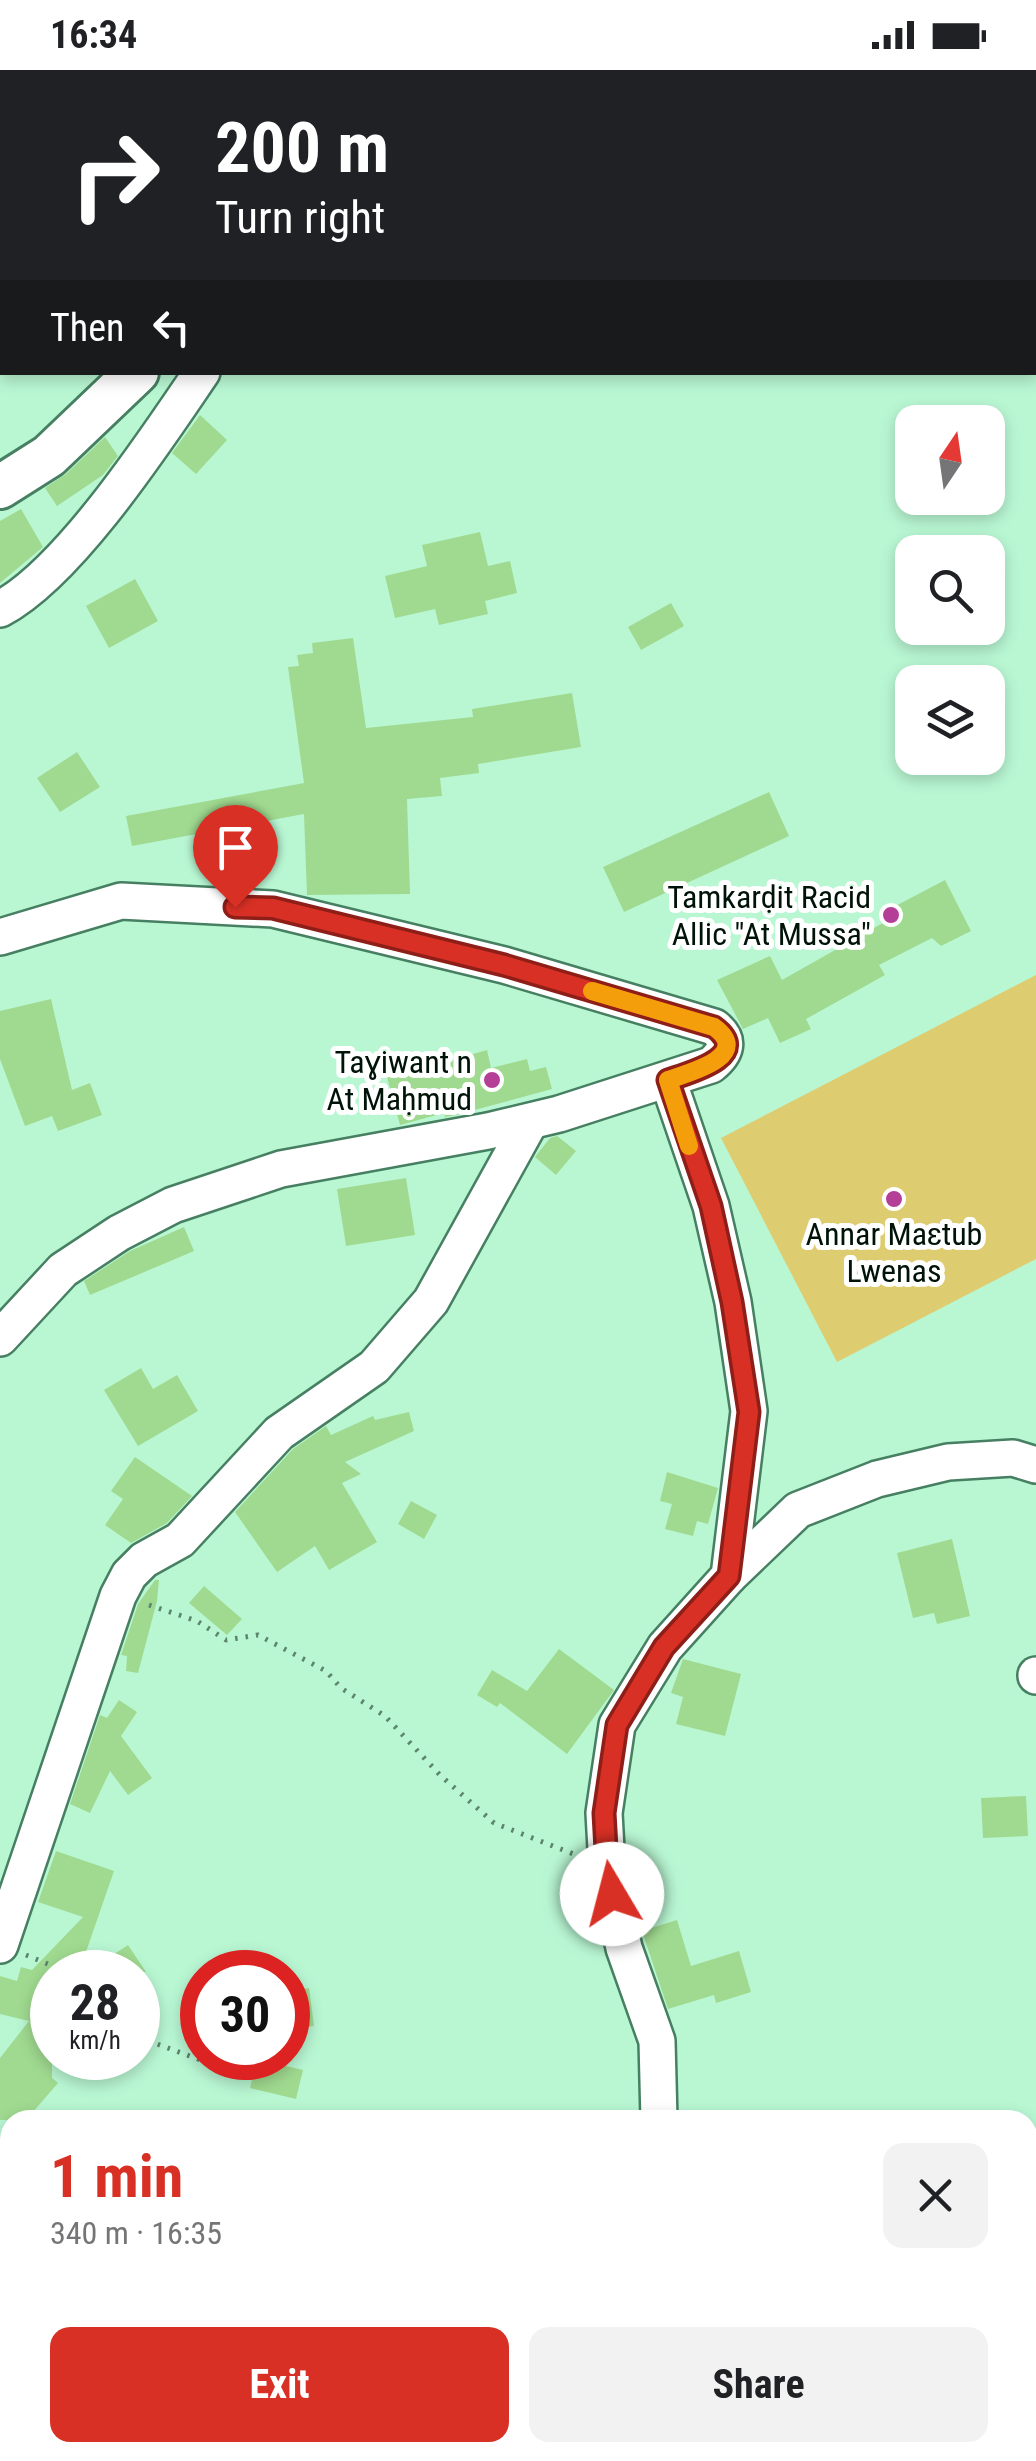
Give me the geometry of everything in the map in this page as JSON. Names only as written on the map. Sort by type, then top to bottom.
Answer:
[{"type":"street","points":[[0,487],[48,456],[135,375]]},
{"type":"street","points":[[0,609],[63,558],[157,439],[200,375]]},
{"type":"street","points":[[0,938],[122,901],[273,908],[504,965],[714,1027],[722,1033],[726,1044],[722,1056],[711,1064],[530,1122],[280,1169],[173,1205],[119,1233],[63,1270],[0,1338]]},
{"type":"street","points":[[668,1080],[711,1206],[732,1302],[749,1412],[729,1576]]},
{"type":"street","points":[[0,1945],[118,1596],[129,1576],[144,1560],[180,1540],[279,1434],[374,1367],[431,1301],[530,1122]]},
{"type":"street","points":[[659,2110],[657,2041],[624,1948],[607,1867],[604,1813],[617,1725],[664,1647],[729,1576],[798,1510],[877,1480],[948,1462],[1013,1458],[1036,1465]]},
{"type":"path","points":[[118,1596],[197,1622],[226,1640],[258,1635],[326,1672],[341,1688],[385,1716],[440,1776],[494,1823],[607,1867]]},
{"type":"shaded area","name":"Annar Maɛtub Lwenas","points":[[1036,975],[1036,1259],[837,1362],[721,1138]]},
{"type":"building","points":[[200,415],[227,440],[196,474],[172,453]]},
{"type":"building","points":[[105,437],[118,456],[103,475],[57,506],[45,488]]},
{"type":"building","points":[[21,509],[43,547],[0,583],[0,521]]},
{"type":"building","points":[[480,532],[488,566],[510,561],[517,593],[485,601],[488,614],[439,625],[435,609],[395,618],[385,576],[427,566],[422,545]]},
{"type":"building","points":[[135,579],[158,621],[109,648],[86,606]]},
{"type":"building","points":[[671,603],[684,626],[641,650],[628,627]]},
{"type":"building","points":[[353,638],[366,728],[473,717],[472,709],[572,693],[581,747],[478,764],[479,773],[440,778],[442,796],[407,799],[410,894],[307,895],[304,814],[132,846],[126,816],[304,783],[288,667],[299,666],[297,655],[313,653],[312,643]]},
{"type":"building","points":[[77,752],[100,787],[60,812],[37,778]]},
{"type":"building","points":[[769,792],[789,836],[624,912],[603,867]]},
{"type":"building","points":[[945,880],[971,931],[941,946],[932,938],[879,965],[885,975],[806,1019],[811,1029],[780,1043],[768,1018],[743,1029],[717,980],[770,956],[782,980],[890,919],[886,911]]},
{"type":"building","points":[[51,999],[72,1090],[90,1083],[102,1115],[58,1131],[52,1116],[25,1126],[0,1059],[0,1011]]},
{"type":"building","name":"Taɣiwant n At Maḥmud","points":[[487,1050],[491,1068],[527,1059],[530,1071],[546,1067],[552,1089],[456,1115],[445,1117],[444,1113],[400,1125],[385,1070],[421,1060],[424,1068]]},
{"type":"building","points":[[557,1136],[576,1151],[556,1175],[535,1157],[550,1138]]},
{"type":"building","points":[[406,1178],[415,1235],[346,1246],[337,1189]]},
{"type":"building","points":[[184,1227],[194,1251],[90,1295],[84,1281],[130,1251]]},
{"type":"building","points":[[141,1368],[153,1389],[177,1375],[198,1411],[138,1446],[104,1390]]},
{"type":"building","points":[[409,1412],[414,1431],[345,1462],[361,1474],[342,1483],[377,1542],[329,1570],[315,1546],[277,1572],[235,1512],[293,1449],[326,1426],[331,1435],[373,1416],[375,1420]]},
{"type":"building","points":[[135,1457],[192,1496],[167,1523],[131,1543],[105,1525],[123,1499],[111,1491]]},
{"type":"building","points":[[667,1472],[718,1488],[708,1524],[697,1521],[693,1536],[665,1529],[672,1504],[660,1501]]},
{"type":"building","points":[[411,1501],[437,1515],[424,1539],[398,1524]]},
{"type":"building","points":[[952,1539],[970,1616],[937,1624],[934,1613],[913,1618],[897,1553]]},
{"type":"building","points":[[155,1580],[159,1580],[157,1601],[138,1673],[126,1671],[127,1656],[121,1655],[138,1604]]},
{"type":"building","points":[[204,1586],[242,1619],[227,1635],[189,1603]]},
{"type":"building","points":[[559,1649],[614,1690],[567,1754],[500,1703],[497,1707],[477,1695],[492,1670],[527,1691]]},
{"type":"building","points":[[683,1659],[741,1674],[725,1736],[676,1724],[683,1697],[671,1693]]},
{"type":"building","points":[[119,1700],[137,1712],[121,1736],[152,1778],[128,1795],[110,1771],[90,1813],[70,1804],[100,1715],[107,1718]]},
{"type":"building","points":[[1026,1796],[1028,1836],[983,1838],[981,1798]]},
{"type":"building","points":[[56,1851],[114,1871],[87,1950],[51,1950],[83,1917],[38,1902]]},
{"type":"building","points":[[677,1920],[691,1966],[739,1951],[751,1992],[716,2003],[714,1995],[668,2009],[642,1931]]},
{"type":"building","points":[[21,1967],[30,1969],[30,2080],[58,2083],[35,2110],[0,2110],[0,2058],[29,2021],[0,2014],[0,1976],[17,1981]]},
{"type":"building","points":[[252,2080],[301,2080],[296,2099],[250,2088]]},
{"type":"slow traffic","points":[[592,991],[714,1027],[722,1033],[726,1044],[722,1056],[668,1080],[689,1146]]},
{"type":"place","name":"Tamkarḍit Racid Allic \"At Mussa\"","points":[[891,915]]},
{"type":"place","name":"Taɣiwant n At Maḥmud","points":[[492,1080]]},
{"type":"place","name":"Annar Maɛtub Lwenas","points":[[894,1199]]},
{"type":"route","points":[[235,907],[273,908],[504,965],[714,1027],[722,1033],[726,1044],[722,1056],[668,1080],[711,1206],[732,1302],[749,1412],[729,1576],[664,1647],[617,1725],[604,1813],[612,1894]]}]
